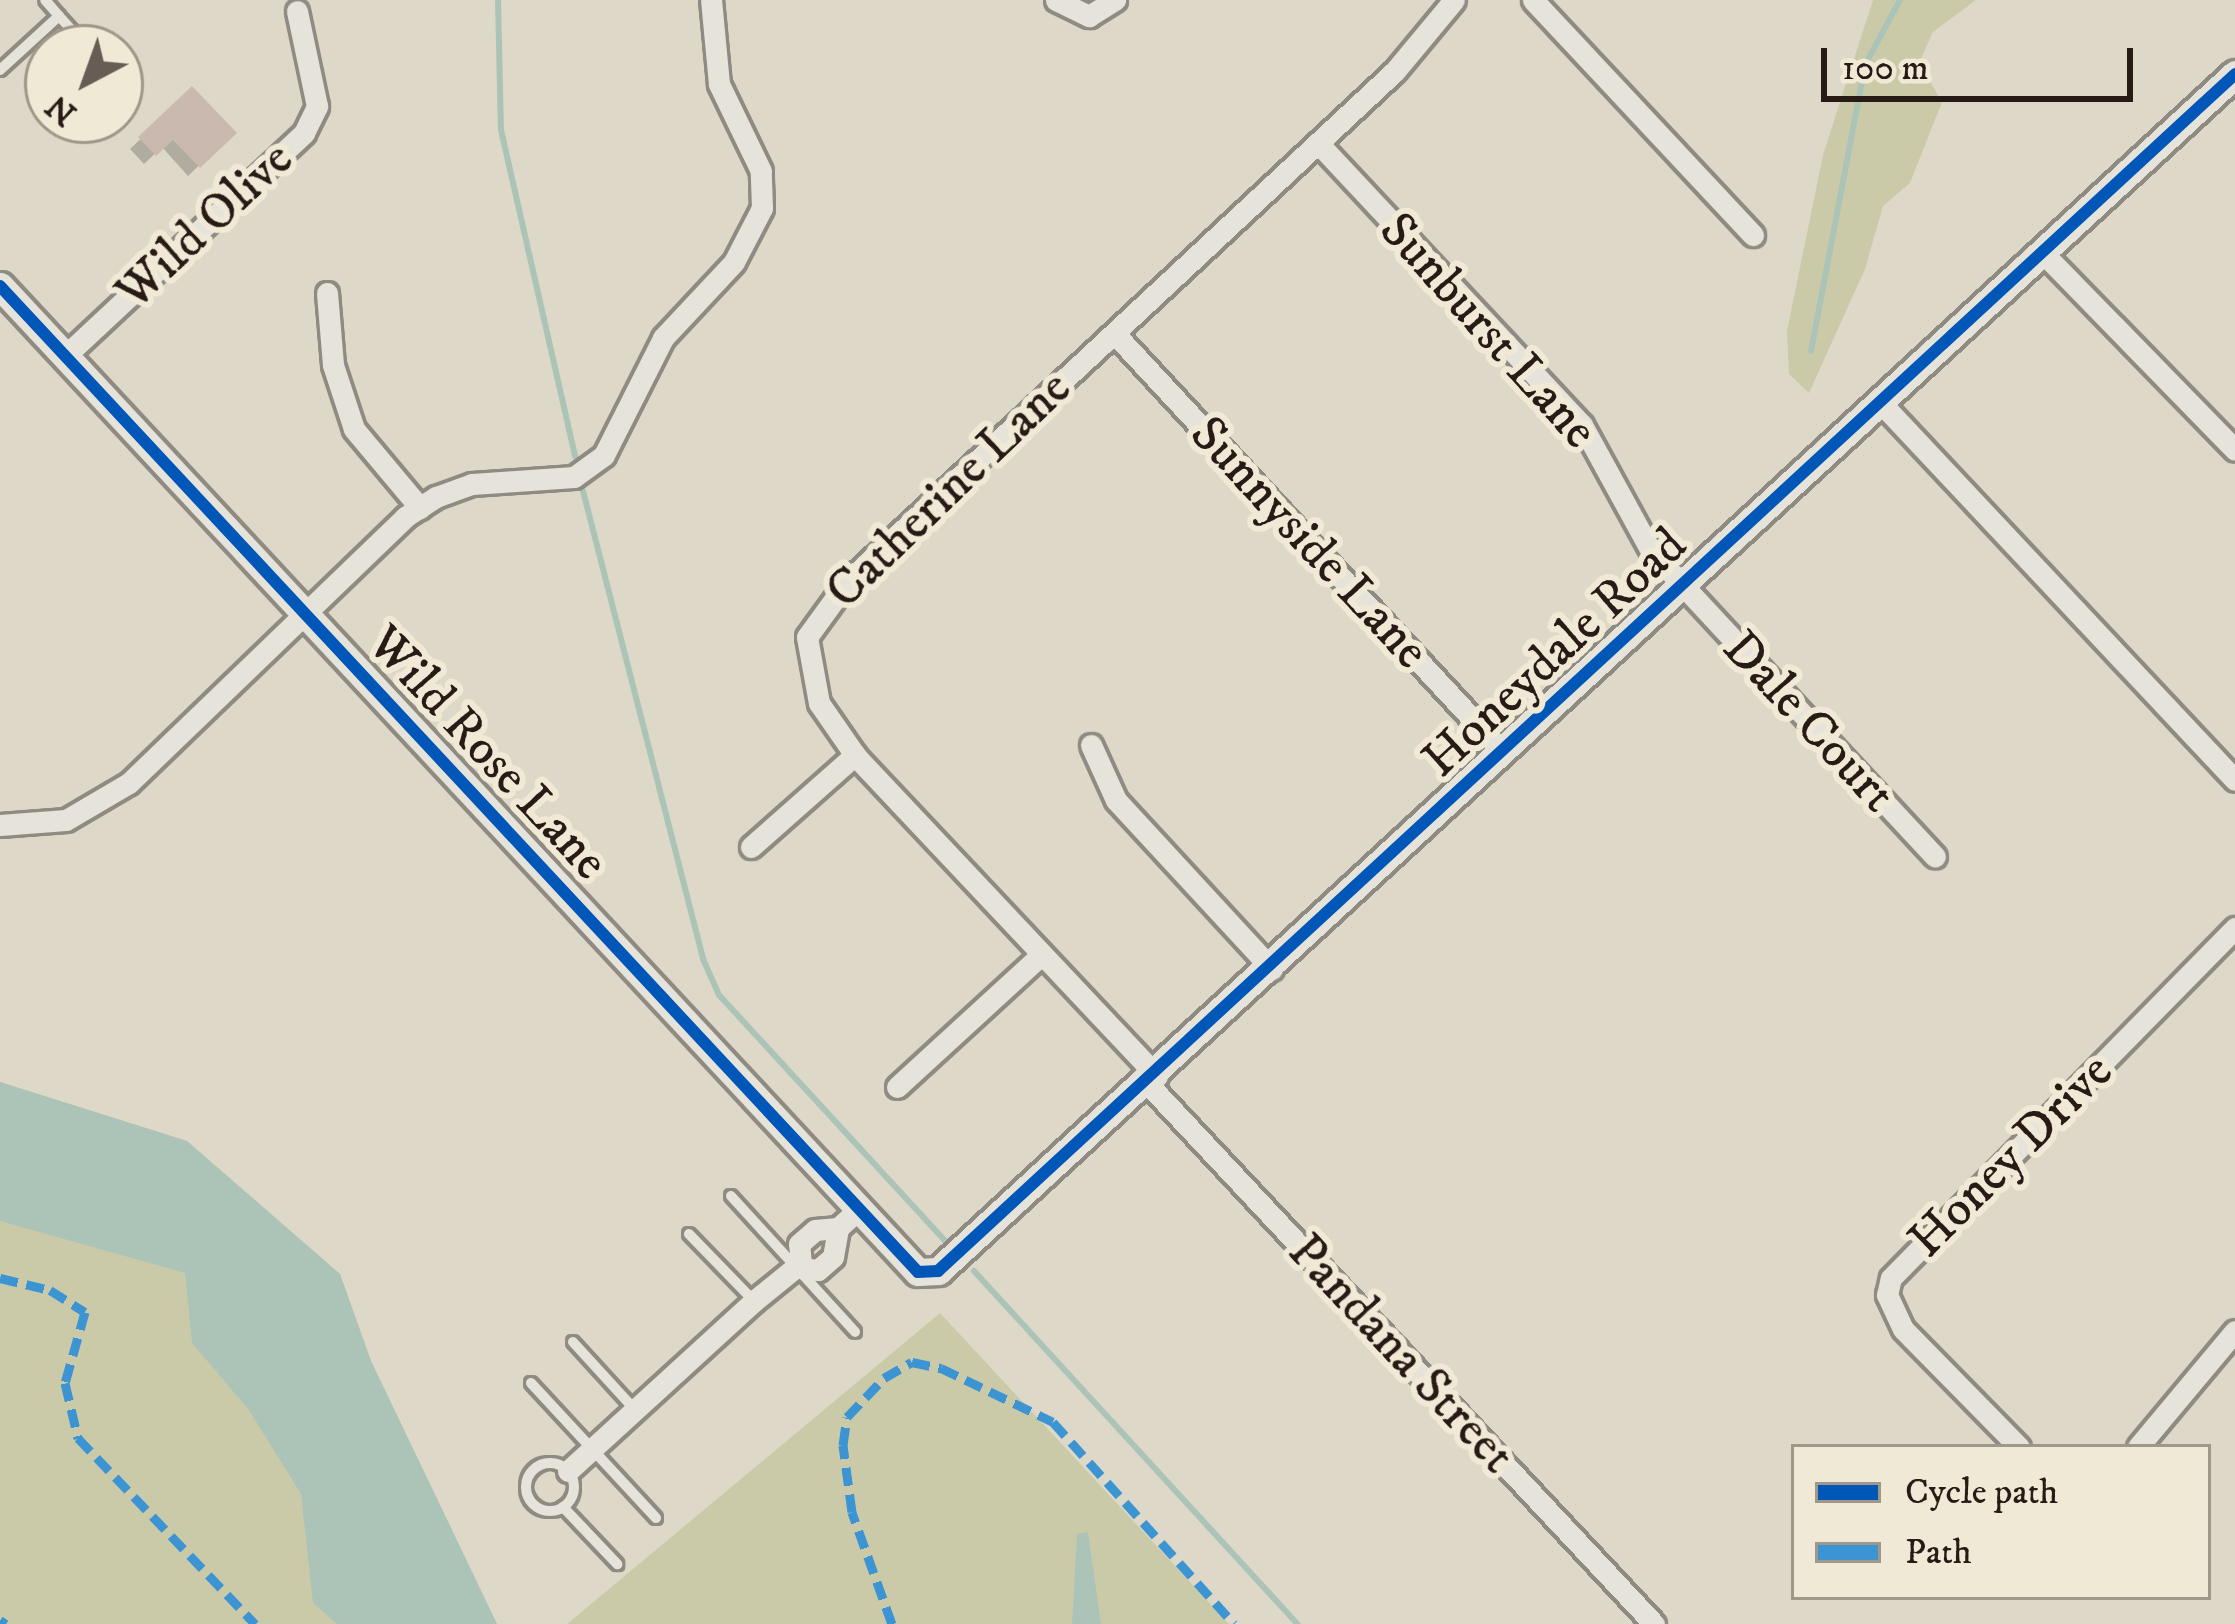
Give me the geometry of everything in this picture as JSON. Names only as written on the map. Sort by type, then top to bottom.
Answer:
[{"type":"street","points":[[0,825],[65,820],[129,783],[420,508],[472,484],[554,481],[590,469],[622,425],[663,338],[734,262],[756,225],[761,171],[719,84],[711,0]]},
{"type":"street","points":[[1057,0],[1089,16],[1114,0]]},
{"type":"street","name":"Catherine Lane","points":[[1152,1080],[855,755],[812,681],[807,637],[815,617],[1318,143],[1454,0]]},
{"type":"street","points":[[1533,0],[1753,235]]},
{"type":"street","name":"Wild Olive","points":[[65,356],[304,133],[317,106],[297,11]]},
{"type":"street","name":"Honeydale Road","points":[[918,1272],[957,1261],[2235,74]]},
{"type":"street","name":"Sunburst Lane","points":[[1318,143],[1582,425],[1651,551],[1683,588]]},
{"type":"street","points":[[2043,253],[2235,450]]},
{"type":"street","name":"Wild Rose Lane","points":[[0,286],[305,614],[849,1219],[918,1272]]},
{"type":"street","points":[[327,293],[333,365],[354,428],[420,508]]},
{"type":"street","name":"Sunnyside Lane","points":[[1114,333],[1504,753]]},
{"type":"street","points":[[1881,403],[2235,780]]},
{"type":"street","name":"Dale Court","points":[[1683,588],[1935,857]]},
{"type":"street","points":[[1091,746],[1117,800],[1272,969]]},
{"type":"street","points":[[751,847],[855,755]]},
{"type":"street","name":"Honey Drive","points":[[2016,1444],[1904,1329],[1887,1295],[1891,1278],[2235,928]]},
{"type":"street","points":[[897,1087],[1042,956]]},
{"type":"street","name":"Pandana Street","points":[[1152,1080],[1654,1624]]},
{"type":"street","points":[[568,1471],[798,1266],[799,1244],[815,1230],[849,1219]]},
{"type":"street","points":[[2141,1444],[2235,1331]]},
{"type":"lane","points":[[45,0],[66,24]]},
{"type":"lane","points":[[0,70],[59,16]]},
{"type":"lane","points":[[731,1196],[855,1332]]},
{"type":"lane","points":[[689,1234],[754,1301]]},
{"type":"lane","points":[[573,1342],[635,1410]]},
{"type":"lane","points":[[531,1383],[656,1518]]},
{"type":"lane","points":[[547,1463],[568,1471],[573,1495],[563,1507],[539,1509],[526,1483],[547,1463]]},
{"type":"lane","points":[[563,1507],[617,1564]]},
{"type":"shaded area","points":[[1873,0],[1976,0],[1933,32],[1919,63],[1942,102],[1910,183],[1883,206],[1865,269],[1809,393],[1789,374],[1787,331],[1823,155]]},
{"type":"shaded area","points":[[0,1082],[187,1141],[340,1274],[371,1361],[497,1624],[0,1624]]},
{"type":"shaded area","points":[[0,1082],[187,1141],[340,1274],[371,1361],[497,1624],[337,1624],[313,1603],[301,1494],[248,1409],[192,1343],[185,1273],[0,1221]]},
{"type":"shaded area","points":[[940,1313],[1229,1624],[567,1624]]},
{"type":"shaded area","points":[[1088,1532],[1101,1624],[1072,1624],[1077,1534]]},
{"type":"building","points":[[192,86],[237,133],[200,168],[173,140],[156,156],[144,143],[144,131]]},
{"type":"waterway","points":[[498,0],[501,130],[575,457]]},
{"type":"waterway","points":[[1811,351],[1865,65],[1900,0]]},
{"type":"waterway","points":[[583,491],[703,959],[719,995],[948,1244]]},
{"type":"waterway","points":[[974,1271],[1298,1624]]},
{"type":"marked path","points":[[0,1278],[50,1290],[85,1312],[65,1383],[78,1438],[255,1624]]},
{"type":"marked path","points":[[892,1624],[852,1512],[843,1445],[847,1417],[884,1378],[912,1362],[941,1368],[1053,1422],[1234,1624]]},
{"type":"marked path","points":[[0,1620],[6,1624]]},
{"type":"cycle path","points":[[0,286],[918,1272],[938,1271],[2235,74]]}]
